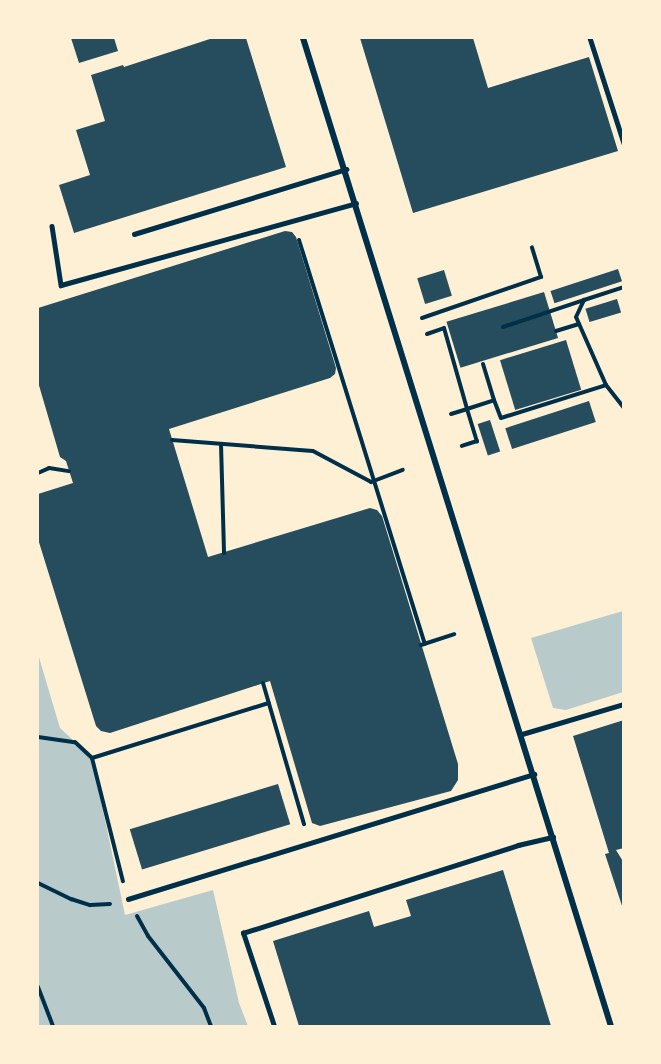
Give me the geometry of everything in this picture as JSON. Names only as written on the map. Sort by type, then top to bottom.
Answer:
[{"type":"street","points":[[303,38],[346,169],[611,1026]]},
{"type":"lane","points":[[590,38],[624,142]]},
{"type":"lane","points":[[134,234],[346,169]]},
{"type":"lane","points":[[52,226],[61,285],[356,203]]},
{"type":"lane","points":[[522,734],[624,704]]},
{"type":"lane","points":[[129,899],[534,774]]},
{"type":"lane","points":[[274,1026],[243,933],[518,845],[553,837]]},
{"type":"path","points":[[293,220],[375,480],[423,644],[454,633]]},
{"type":"path","points":[[422,318],[541,277],[532,247]]},
{"type":"path","points":[[503,327],[622,288]]},
{"type":"path","points":[[584,300],[576,317],[606,385],[624,408]]},
{"type":"path","points":[[556,332],[579,324]]},
{"type":"path","points":[[427,334],[444,328],[477,441],[462,446]]},
{"type":"path","points":[[483,364],[501,418],[606,385]]},
{"type":"path","points":[[451,414],[494,400]]},
{"type":"path","points":[[172,440],[313,451],[371,482],[403,470]]},
{"type":"path","points":[[222,444],[224,553]]},
{"type":"path","points":[[38,473],[49,468],[69,471]]},
{"type":"path","points":[[263,683],[310,843]]},
{"type":"path","points":[[92,758],[269,703]]},
{"type":"path","points":[[38,737],[75,742],[92,758],[104,800],[113,848],[129,899],[148,936],[204,1008],[212,1026]]},
{"type":"path","points":[[38,883],[71,899],[90,905],[118,903],[129,899]]},
{"type":"path","points":[[38,987],[53,1026]]},
{"type":"shaded area","points":[[623,611],[623,692],[566,710],[553,708],[531,638]]},
{"type":"shaded area","points":[[38,654],[60,728],[92,758],[125,915],[213,890],[239,1003],[248,1026],[38,1026]]},
{"type":"building","points":[[71,38],[114,38],[118,51],[79,63]]},
{"type":"building","points":[[213,38],[246,38],[286,167],[74,233],[59,185],[90,175],[76,130],[105,121],[91,75],[123,65],[124,67]]},
{"type":"building","points":[[360,38],[473,38],[488,88],[589,57],[618,151],[413,213]]},
{"type":"building","points":[[285,231],[292,232],[296,237],[336,368],[335,374],[330,378],[169,429],[208,557],[370,508],[377,510],[382,516],[458,764],[458,780],[451,791],[320,826],[312,823],[270,681],[110,733],[101,731],[96,726],[38,539],[38,494],[73,483],[66,461],[60,457],[38,382],[38,308]]},
{"type":"building","points":[[618,269],[622,281],[554,303],[550,291]]},
{"type":"building","points":[[444,270],[452,296],[425,304],[417,278]]},
{"type":"building","points":[[544,292],[558,338],[460,368],[446,322]]},
{"type":"building","points":[[617,299],[621,312],[590,322],[585,309]]},
{"type":"building","points":[[566,340],[581,390],[515,410],[500,360]]},
{"type":"building","points":[[589,401],[596,422],[512,449],[505,428]]},
{"type":"building","points":[[490,420],[500,451],[488,455],[478,424]]},
{"type":"building","points":[[624,720],[624,848],[616,850],[624,863],[623,909],[605,854],[609,853],[573,736]]},
{"type":"building","points":[[278,784],[290,824],[142,869],[130,829]]},
{"type":"building","points":[[503,870],[551,1026],[299,1026],[273,941],[369,911],[374,927],[411,916],[406,900]]}]
